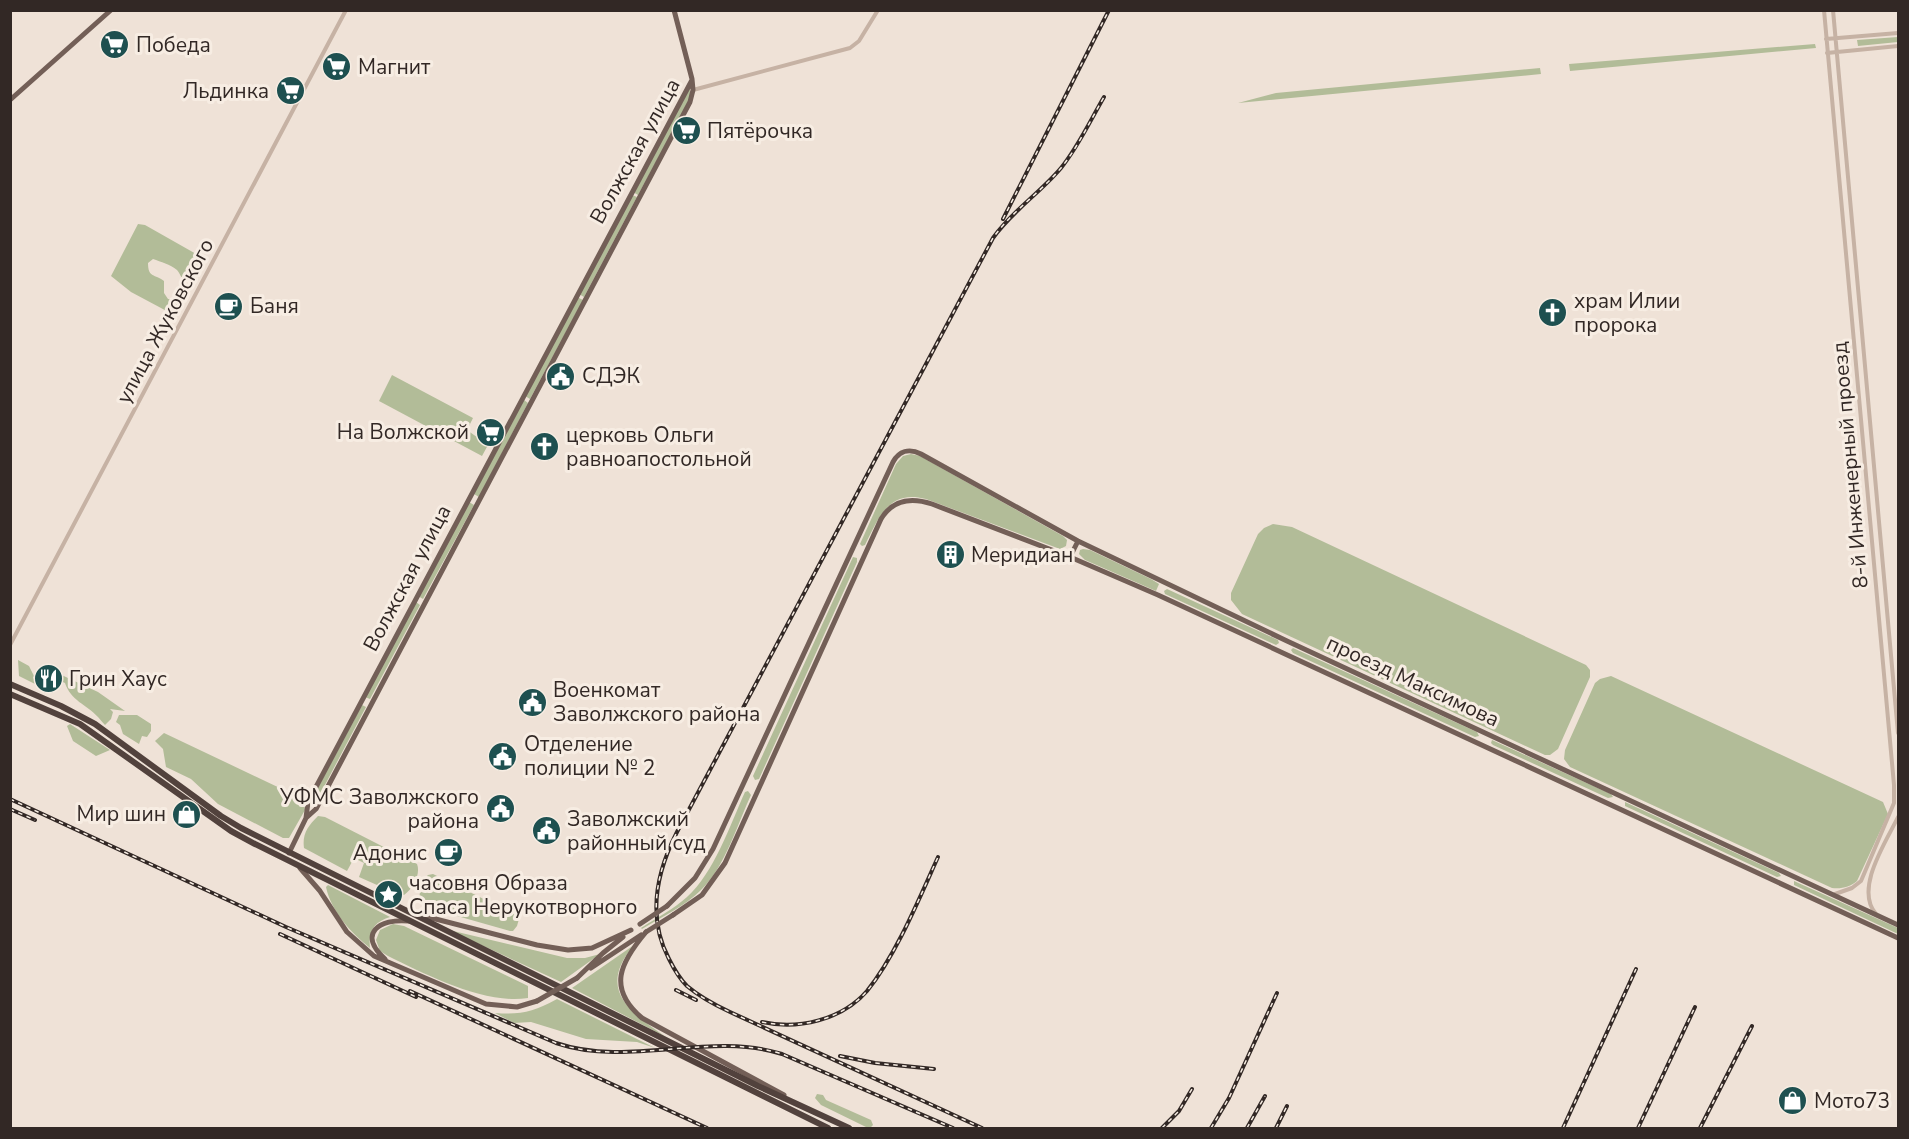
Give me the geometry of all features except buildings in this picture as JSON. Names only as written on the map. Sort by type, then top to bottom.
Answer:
[{"type":"highway","points":[[10,684],[88,720],[221,816],[287,857],[299,867],[404,913],[415,922],[828,1128]]},
{"type":"highway","points":[[10,694],[80,724],[231,831],[772,1093],[849,1128]]},
{"type":"highway","points":[[769,1100],[774,1098],[772,1093]]},
{"type":"highway","points":[[786,1109],[785,1103],[789,1101]]},
{"type":"main road","points":[[10,100],[111,10]]},
{"type":"main road","points":[[674,10],[692,78]]},
{"type":"main road","name":"Волжская улица","points":[[306,818],[316,808],[690,102],[693,90],[692,78]]},
{"type":"main road","name":"Волжская улица","points":[[287,857],[306,818],[308,802],[692,78]]},
{"type":"main road","name":"проезд Максимова","points":[[853,550],[892,462],[905,451],[916,451],[1078,541],[1287,641],[1899,925]]},
{"type":"main road","name":"проезд Максимова","points":[[864,555],[881,519],[890,508],[899,502],[914,500],[925,502],[1070,557],[1158,595],[1899,938]]},
{"type":"main road","points":[[1070,557],[1078,541]]},
{"type":"main road","points":[[299,867],[320,891],[352,939],[374,956],[486,1004],[517,1007],[537,1001],[580,976],[696,901],[707,889],[725,863],[864,555],[853,550],[745,783],[700,871],[685,890],[667,906],[631,930],[580,976]]},
{"type":"main road","points":[[1158,595],[1164,582]]},
{"type":"main road","points":[[1282,652],[1287,641]]},
{"type":"main road","points":[[1480,746],[1486,732]]},
{"type":"main road","points":[[745,783],[758,789]]},
{"type":"main road","points":[[1616,808],[1622,795]]},
{"type":"main road","points":[[1784,885],[1789,874]]},
{"type":"main road","points":[[404,913],[537,945],[568,950],[592,948],[631,930]]},
{"type":"main road","points":[[391,964],[374,948],[372,938],[375,930],[389,921],[415,922]]},
{"type":"main road","points":[[646,932],[623,964],[621,983],[626,1002],[642,1018],[804,1107]]},
{"type":"street","name":"улица Жуковского","points":[[10,645],[346,10]]},
{"type":"street","points":[[693,90],[850,48],[859,41],[878,10]]},
{"type":"street","name":"8-й Инженерный проезд","points":[[1824,10],[1894,803],[1861,881],[1852,888],[1835,894]]},
{"type":"street","name":"8-й Инженерный проезд","points":[[1833,10],[1899,733]]},
{"type":"street","points":[[1826,39],[1899,33]]},
{"type":"street","points":[[1827,52],[1899,46]]},
{"type":"street","points":[[1857,383],[1866,383]]},
{"type":"street","points":[[1877,915],[1870,905],[1867,893],[1868,884],[1899,817]]},
{"type":"green space","points":[[1898,37],[1898,42],[1858,46],[1857,40]]},
{"type":"green space","points":[[1815,44],[1816,48],[1570,71],[1569,64]]},
{"type":"green space","points":[[1540,68],[1541,74],[1238,103],[1276,93]]},
{"type":"green space","points":[[690,86],[690,99],[638,195],[633,192]]},
{"type":"green space","points":[[632,195],[637,197],[584,297],[579,294]]},
{"type":"green space","points":[[138,224],[145,225],[205,259],[194,278],[187,282],[177,270],[168,265],[153,259],[148,263],[149,271],[164,281],[164,293],[168,299],[178,300],[181,294],[178,289],[181,283],[186,287],[176,316],[131,292],[111,276]]},
{"type":"green space","points":[[577,297],[583,300],[530,399],[525,396]]},
{"type":"green space","points":[[392,375],[473,418],[467,430],[488,445],[482,456],[379,401]]},
{"type":"green space","points":[[524,400],[528,403],[479,497],[474,494]]},
{"type":"green space","points":[[911,454],[920,456],[1063,536],[1067,540],[1066,546],[1060,549],[926,499],[913,497],[903,498],[887,508],[865,545],[862,546],[860,544],[896,464],[903,456]]},
{"type":"green space","points":[[469,502],[474,505],[423,599],[418,596]]},
{"type":"green space","points":[[1273,524],[1292,527],[1586,665],[1590,670],[1590,677],[1558,749],[1550,755],[1545,755],[1242,614],[1231,600],[1231,593],[1258,534]]},
{"type":"green space","points":[[1083,549],[1090,550],[1151,579],[1159,584],[1156,591],[1085,560],[1079,554]]},
{"type":"green space","points":[[853,557],[857,558],[857,562],[759,779],[755,780],[753,776]]},
{"type":"green space","points":[[1167,589],[1278,640],[1279,643],[1276,645],[1165,594],[1164,591]]},
{"type":"green space","points":[[416,602],[420,605],[370,699],[365,697]]},
{"type":"green space","points":[[1293,648],[1477,732],[1479,736],[1475,737],[1293,653],[1291,650]]},
{"type":"green space","points":[[18,660],[29,666],[33,678],[38,682],[35,684],[19,676]]},
{"type":"green space","points":[[53,671],[98,692],[125,711],[110,709],[113,712],[111,719],[105,725],[71,694],[65,683],[50,676],[49,672]]},
{"type":"green space","points":[[1611,676],[1883,802],[1888,814],[1857,881],[1846,887],[1832,888],[1570,767],[1564,759],[1565,750],[1595,683]]},
{"type":"green space","points":[[362,705],[366,707],[317,800],[313,797]]},
{"type":"green space","points":[[119,715],[137,715],[151,724],[151,731],[147,737],[142,736],[139,744],[123,734],[120,725],[116,722]]},
{"type":"green space","points":[[70,724],[110,750],[96,756],[73,741],[67,726]]},
{"type":"green space","points":[[164,733],[303,799],[305,810],[289,838],[283,838],[218,804],[191,779],[166,767],[163,749],[155,741]]},
{"type":"green space","points":[[1492,740],[1611,794],[1613,797],[1608,798],[1493,745]]},
{"type":"green space","points":[[748,791],[751,795],[724,858],[709,881],[688,901],[642,929],[682,901],[697,887],[713,862],[745,792]]},
{"type":"green space","points":[[1625,802],[1779,873],[1781,876],[1777,877],[1625,806]]},
{"type":"green space","points":[[318,816],[325,817],[417,864],[417,877],[410,889],[404,895],[395,893],[359,877],[364,863],[356,859],[347,871],[304,848],[306,831]]},
{"type":"green space","points":[[433,874],[514,914],[519,919],[517,926],[510,931],[436,910],[419,901],[421,882],[428,875]]},
{"type":"green space","points":[[1794,881],[1898,928],[1898,934],[1794,885]]},
{"type":"green space","points":[[328,885],[390,917],[373,928],[370,948],[356,936],[337,913],[326,887]]},
{"type":"green space","points":[[393,924],[404,926],[528,986],[528,998],[511,999],[475,993],[456,987],[388,956],[380,951],[376,940],[380,930]]},
{"type":"green space","points":[[449,930],[567,958],[585,958],[600,954],[561,982]]},
{"type":"green space","points":[[634,945],[623,961],[618,975],[618,987],[630,1009],[666,1037],[572,988]]},
{"type":"green space","points":[[557,999],[655,1048],[637,1042],[586,1039],[531,1022],[514,1023],[495,1013],[527,1012]]},
{"type":"green space","points":[[817,1094],[871,1120],[873,1125],[870,1128],[866,1127],[821,1105],[815,1098]]},
{"type":"railway","points":[[1003,219],[1109,10]]},
{"type":"railway","points":[[982,1128],[730,1012],[697,994],[679,977],[662,943],[656,911],[657,895],[664,863],[677,832],[993,238],[1061,168],[1104,97]]},
{"type":"railway","points":[[10,799],[286,927],[556,1043],[584,1050],[612,1052],[726,1046],[754,1048],[782,1054],[953,1128]]},
{"type":"railway","points":[[10,809],[35,820]]},
{"type":"railway","points":[[762,1022],[790,1025],[819,1020],[832,1016],[857,1001],[878,977],[888,961],[938,857]]},
{"type":"railway","points":[[280,934],[416,997]]},
{"type":"railway","points":[[1563,1128],[1636,969]]},
{"type":"railway","points":[[676,990],[696,1000]]},
{"type":"railway","points":[[410,991],[707,1128]]},
{"type":"railway","points":[[1211,1128],[1229,1098],[1277,993]]},
{"type":"railway","points":[[1638,1128],[1695,1007]]},
{"type":"railway","points":[[1700,1128],[1752,1026]]},
{"type":"railway","points":[[840,1056],[875,1063],[934,1069]]},
{"type":"railway","points":[[1162,1128],[1179,1111],[1192,1089]]},
{"type":"railway","points":[[1247,1128],[1265,1096]]},
{"type":"railway","points":[[1276,1128],[1287,1106]]},
{"type":"place","name":"Победа","points":[[115,45]]},
{"type":"place","name":"Магнит","points":[[337,67]]},
{"type":"place","name":"Льдинка","points":[[290,91]]},
{"type":"place","name":"Пятёрочка","points":[[686,131]]},
{"type":"place","name":"Баня","points":[[229,306]]},
{"type":"place","name":"храм Илии пророка","points":[[1553,313]]},
{"type":"place","name":"СДЭК","points":[[561,376]]},
{"type":"place","name":"На Волжской","points":[[490,432]]},
{"type":"place","name":"церковь Ольги равноапостольной","points":[[545,447]]},
{"type":"place","name":"Меридиан","points":[[950,555]]},
{"type":"place","name":"Грин Хаус","points":[[48,679]]},
{"type":"place","name":"Военкомат Заволжского района","points":[[532,702]]},
{"type":"place","name":"Отделение полиции № 2","points":[[503,756]]},
{"type":"place","name":"УФМС Заволжского района","points":[[500,809]]},
{"type":"place","name":"Мир шин","points":[[187,814]]},
{"type":"place","name":"Заволжский районный суд","points":[[546,831]]},
{"type":"place","name":"Адонис","points":[[448,853]]},
{"type":"place","name":"часовня Образа Спаса Нерукотворного","points":[[388,895]]},
{"type":"place","name":"Мото73","points":[[1793,1101]]}]
